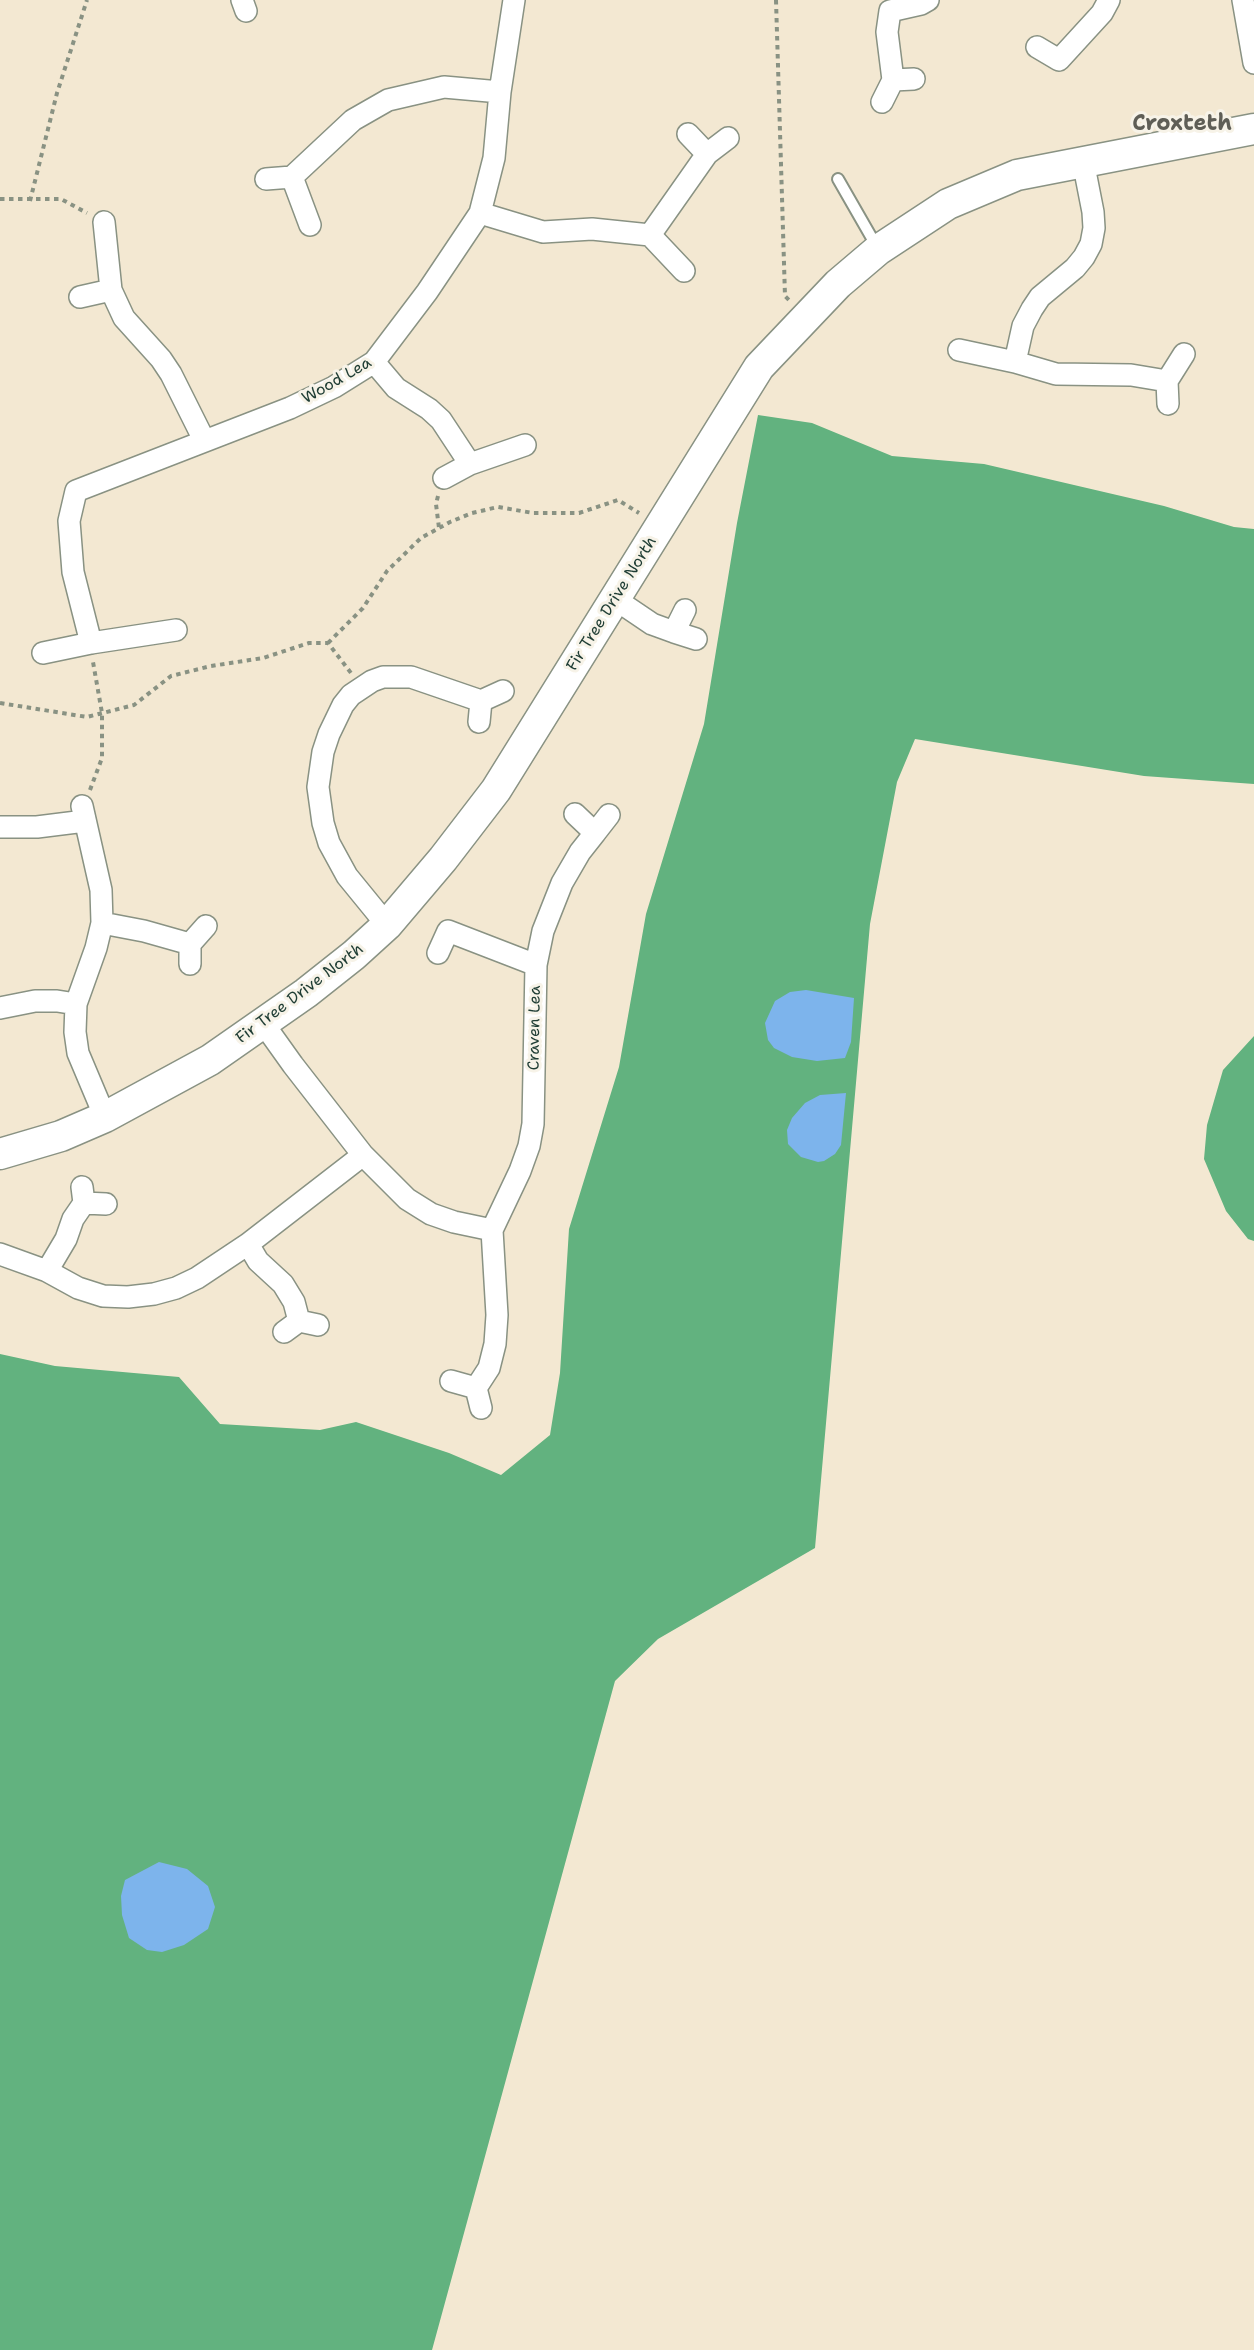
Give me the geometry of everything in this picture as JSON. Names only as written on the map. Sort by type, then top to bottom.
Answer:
[{"type":"street","name":"Wood Lea","points":[[90,643],[73,572],[69,521],[75,491],[290,408],[334,387],[374,362],[427,292],[480,213],[494,158],[500,92],[514,0]]},
{"type":"street","points":[[882,102],[904,80],[887,32],[890,11],[921,4],[928,0]]},
{"type":"street","points":[[1037,47],[1061,70],[1109,0]]},
{"type":"street","points":[[1243,0],[1254,63]]},
{"type":"street","points":[[266,179],[292,177],[353,120],[388,100],[444,87],[500,92]]},
{"type":"street","name":"Fir Tree Drive North","points":[[0,1154],[61,1136],[105,1117],[210,1060],[322,980],[387,925],[443,859],[496,790],[759,367],[838,284],[878,250],[922,219],[973,192],[1017,175],[1254,129]]},
{"type":"street","points":[[688,134],[707,154]]},
{"type":"street","points":[[650,235],[707,154],[728,138]]},
{"type":"street","points":[[1015,362],[1023,326],[1032,309],[1040,297],[1075,268],[1091,244],[1094,228],[1093,212],[1083,161]]},
{"type":"street","points":[[292,177],[310,225]]},
{"type":"street","points":[[480,213],[543,232],[592,229],[650,235],[684,271]]},
{"type":"street","points":[[104,222],[111,290],[124,318],[134,332],[161,359],[171,374],[204,440]]},
{"type":"street","points":[[80,297],[111,290]]},
{"type":"street","points":[[959,350],[1015,362],[1056,374],[1131,375],[1167,381]]},
{"type":"street","points":[[1168,404],[1167,381],[1184,354]]},
{"type":"street","points":[[374,362],[396,388],[429,409],[441,420],[470,464]]},
{"type":"street","points":[[444,478],[470,464],[525,445]]},
{"type":"street","points":[[615,599],[652,624],[696,639]]},
{"type":"street","points":[[674,632],[685,610]]},
{"type":"street","points":[[43,653],[90,643],[176,630]]},
{"type":"street","points":[[387,925],[347,876],[337,859],[329,843],[319,805],[319,771],[329,734],[343,705],[362,687],[384,676],[411,676],[480,712],[503,691]]},
{"type":"street","points":[[0,827],[37,827],[84,814],[101,890],[102,923],[96,948],[76,1004],[75,1032],[78,1053],[105,1117]]},
{"type":"street","points":[[575,814],[595,833]]},
{"type":"street","name":"Craven Lea","points":[[450,1381],[479,1398],[489,1368],[495,1344],[497,1315],[492,1230],[520,1172],[529,1146],[533,1124],[536,965],[543,931],[551,907],[580,852],[609,814]]},
{"type":"street","points":[[102,923],[144,931],[190,954],[206,926]]},
{"type":"street","points":[[438,953],[448,931],[536,965]]},
{"type":"street","points":[[0,1008],[35,1001],[76,1004]]},
{"type":"street","points":[[263,1023],[363,1155],[407,1198],[431,1214],[454,1222],[492,1230]]},
{"type":"street","points":[[0,1254],[48,1271],[78,1288],[103,1296],[128,1297],[154,1294],[176,1288],[197,1278],[248,1244],[363,1155]]},
{"type":"street","points":[[48,1271],[66,1239],[83,1195],[105,1204]]},
{"type":"street","points":[[248,1244],[258,1261],[283,1284],[294,1302],[301,1326]]},
{"type":"lane","points":[[838,179],[878,250]]},
{"type":"path","points":[[30,201],[57,93],[87,0]]},
{"type":"path","points":[[777,0],[785,296],[805,318]]},
{"type":"path","points":[[0,199],[30,201],[61,199],[104,222]]},
{"type":"path","points":[[439,528],[436,504],[444,478]]},
{"type":"path","points":[[0,703],[87,717],[134,705],[171,676],[211,666],[263,658],[309,643],[328,642],[363,608],[387,571],[421,538],[472,513],[498,507],[533,513],[579,513],[618,500],[660,526]]},
{"type":"path","points":[[328,642],[362,687]]},
{"type":"path","points":[[84,814],[102,758],[102,713],[90,643]]},
{"type":"green space","points":[[758,415],[812,423],[892,456],[984,464],[1164,506],[1234,527],[1254,529],[1254,784],[1144,776],[915,739],[897,782],[870,924],[815,1548],[658,1639],[615,1681],[432,2350],[0,2350],[0,1354],[55,1366],[179,1377],[220,1424],[320,1430],[356,1422],[449,1453],[501,1475],[550,1435],[560,1373],[569,1229],[619,1067],[646,914],[704,724],[737,523]]},
{"type":"green space","points":[[1254,1036],[1254,1241],[1248,1239],[1226,1211],[1204,1159],[1207,1125],[1223,1070]]},
{"type":"water","points":[[806,990],[854,998],[851,1042],[845,1058],[817,1061],[792,1057],[774,1048],[768,1040],[765,1023],[775,1001],[790,992]]},
{"type":"water","points":[[846,1093],[841,1145],[835,1154],[818,1162],[801,1157],[788,1144],[787,1130],[792,1118],[805,1103],[820,1095]]},
{"type":"water","points":[[159,1862],[187,1869],[208,1886],[215,1907],[208,1929],[184,1945],[162,1952],[147,1950],[129,1938],[122,1915],[121,1896],[125,1880]]},
{"type":"district","name":"Croxteth","points":[[1182,124]]}]
